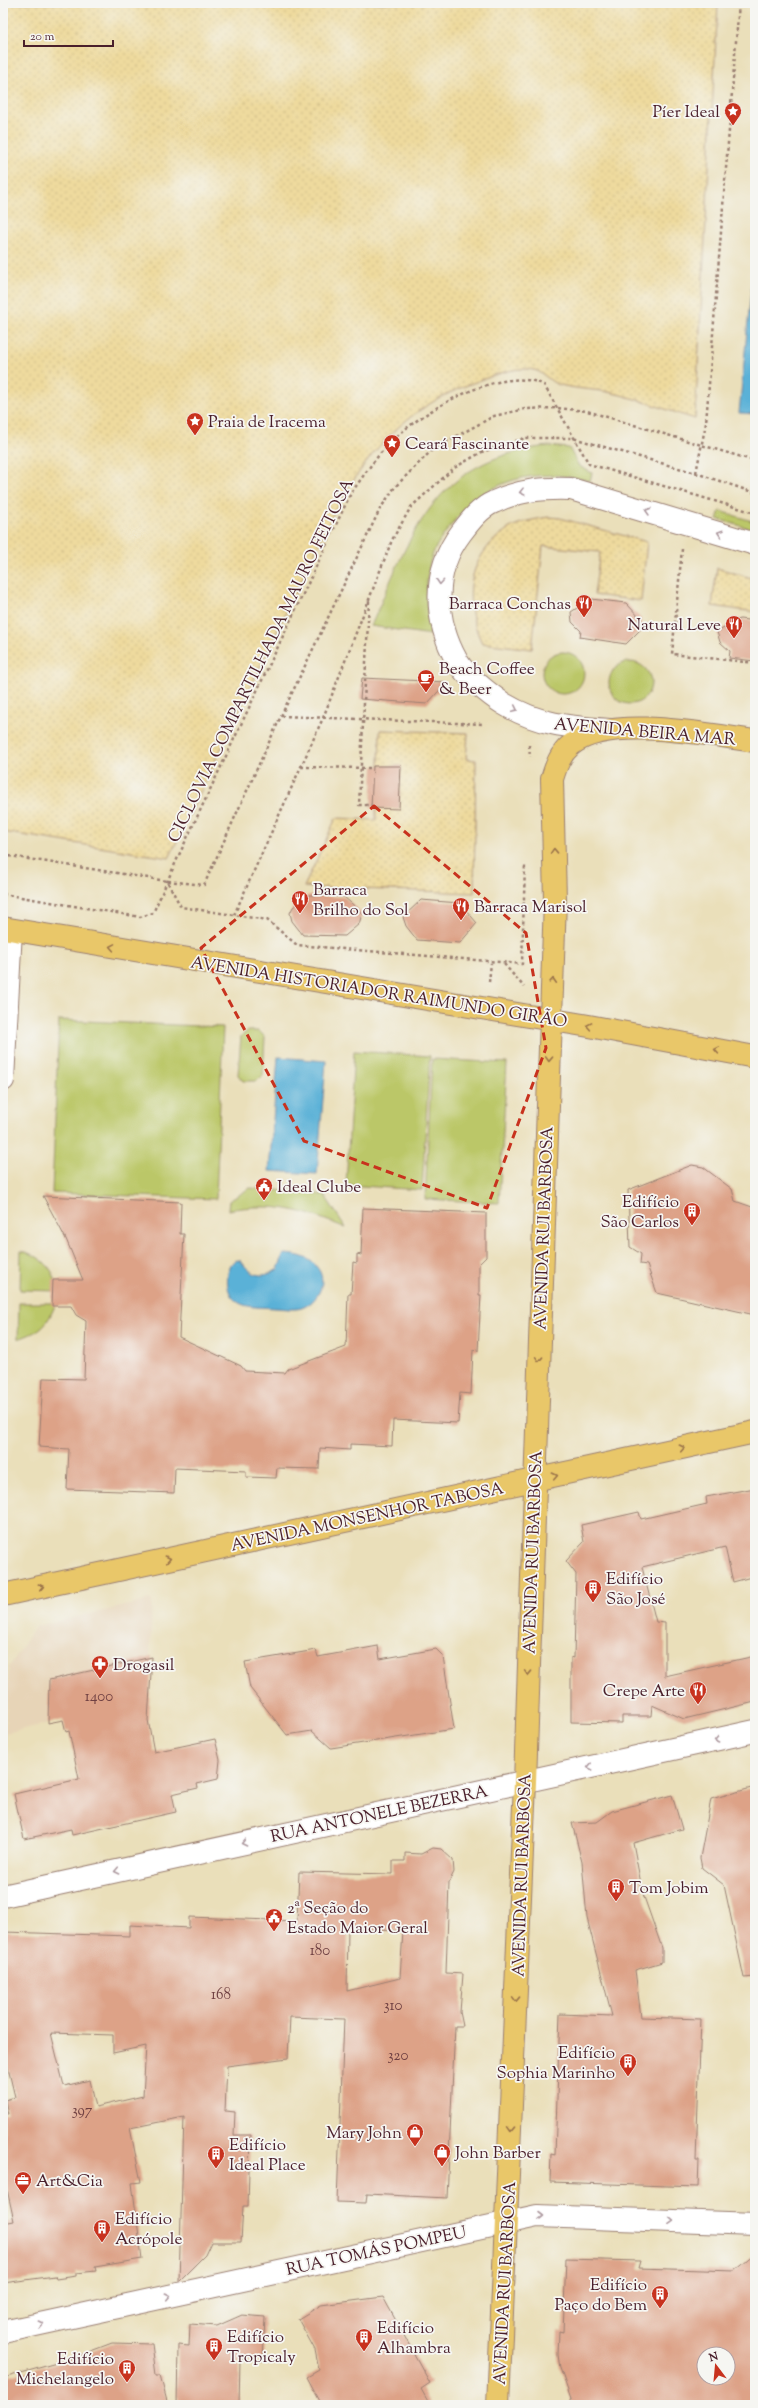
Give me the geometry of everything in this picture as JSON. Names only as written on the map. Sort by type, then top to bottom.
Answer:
[{"type":"main road","name":"AVENIDA BEIRA MAR","points":[[609,730],[674,730],[755,740]]},
{"type":"main road","name":"AVENIDA RUI BARBOSA","points":[[498,2405],[525,1782],[534,1480],[556,900],[552,779],[557,764],[570,745],[590,734],[609,730]]},
{"type":"main road","name":"AVENIDA HISTORIADOR RAIMUNDO GIRÃO","points":[[7,929],[551,1020],[755,1056]]},
{"type":"main road","name":"AVENIDA MONSENHOR TABOSA","points":[[3,1595],[755,1432]]},
{"type":"street","name":"AVENIDA BEIRA MAR","points":[[609,730],[554,725],[532,717],[505,704],[486,690],[458,662],[446,636],[438,609],[441,573],[451,546],[472,519],[493,502],[514,494],[541,488],[571,489],[755,544]]},
{"type":"street","points":[[3,1080],[7,929]]},
{"type":"street","name":"RUA ANTONELE BEZERRA","points":[[3,1896],[755,1731]]},
{"type":"street","name":"RUA TOMÁS POMPEU","points":[[3,2332],[537,2216],[755,2224]]},
{"type":"path","points":[[696,473],[706,423],[739,3]]},
{"type":"path","name":"CICLOVIA COMPARTILHADA MAURO FEITOSA","points":[[3,894],[140,917],[147,917],[153,913],[179,855],[351,493],[389,444],[435,407],[462,395],[494,384],[521,379],[535,380],[544,385],[589,464],[755,513]]},
{"type":"path","points":[[682,542],[672,654],[755,663]]},
{"type":"path","points":[[370,598],[360,804],[372,805]]},
{"type":"path","points":[[281,716],[489,724]]},
{"type":"path","points":[[525,742],[530,746],[530,762]]},
{"type":"path","points":[[301,767],[373,768]]},
{"type":"path","points":[[3,855],[167,881],[181,907],[267,920],[298,944],[522,964],[526,861]]},
{"type":"path","points":[[489,982],[491,962]]},
{"type":"path","points":[[504,963],[525,989]]},
{"type":"highlighted area","points":[[374,806],[526,933],[546,1048],[487,1208],[304,1141],[201,948]]},
{"type":"shaded area","points":[[152,1600],[148,1713],[66,1732],[63,1720],[5,1733],[9,1667],[36,1626]]},
{"type":"green space","points":[[549,446],[569,448],[579,466],[592,473],[590,481],[551,475],[532,476],[497,486],[482,495],[453,523],[440,540],[431,559],[427,578],[427,607],[431,635],[371,626],[400,561],[415,532],[432,506],[453,484],[478,466],[510,453]]},
{"type":"green space","points":[[720,511],[755,522],[755,530],[717,519]]},
{"type":"green space","points":[[559,652],[567,652],[578,658],[584,669],[584,677],[578,688],[567,694],[559,694],[548,688],[542,677],[542,669],[548,658]]},
{"type":"green space","points":[[626,662],[634,662],[645,668],[651,679],[651,687],[645,698],[634,704],[626,704],[615,698],[609,687],[609,679],[615,668]]},
{"type":"green space","points":[[59,1020],[223,1027],[216,1199],[52,1193]]},
{"type":"green space","points":[[248,1031],[259,1031],[265,1037],[263,1076],[256,1081],[243,1081],[238,1075],[241,1036]]},
{"type":"green space","points":[[354,1051],[430,1056],[422,1190],[346,1185]]},
{"type":"green space","points":[[432,1059],[507,1063],[499,1203],[425,1199]]},
{"type":"green space","points":[[250,1188],[315,1193],[325,1196],[346,1228],[316,1216],[288,1209],[260,1207],[228,1210],[229,1201]]},
{"type":"green space","points":[[21,1251],[35,1256],[51,1270],[56,1283],[57,1291],[20,1290]]},
{"type":"green space","points":[[19,1303],[56,1303],[50,1317],[42,1327],[18,1339]]},
{"type":"sand","name":"Praia de Iracema","points":[[3,3],[544,3],[564,5],[574,3],[718,3],[695,419],[619,395],[557,384],[537,371],[528,369],[516,369],[504,372],[460,388],[436,400],[415,414],[379,447],[363,467],[333,514],[169,858],[3,832]]},
{"type":"sand","points":[[549,517],[560,518],[647,542],[641,601],[594,595],[600,552],[543,546],[532,649],[482,643],[476,627],[470,596],[476,566],[483,553],[494,540],[508,529],[522,523]]},
{"type":"sand","points":[[717,568],[755,579],[755,612],[712,606]]},
{"type":"sand","points":[[380,730],[468,733],[466,759],[476,760],[474,893],[304,887],[336,818],[376,820],[376,808],[399,808],[401,766],[379,766]]},
{"type":"water","points":[[755,249],[755,414],[739,413]]},
{"type":"water","points":[[278,1057],[326,1061],[317,1174],[269,1171]]},
{"type":"water","points":[[284,1254],[305,1258],[317,1267],[322,1277],[322,1282],[319,1292],[313,1301],[304,1307],[290,1309],[248,1306],[233,1298],[227,1282],[231,1264],[237,1260],[241,1261],[253,1273],[261,1275],[278,1269]]},
{"type":"building","points":[[591,599],[626,603],[641,619],[641,629],[626,644],[580,637],[581,631],[572,622],[571,612]]},
{"type":"building","points":[[740,619],[755,621],[755,661],[729,658],[730,651],[720,642],[717,632]]},
{"type":"building","points":[[362,678],[447,682],[427,704],[360,699]]},
{"type":"building","points":[[373,766],[401,766],[399,809],[371,808]]},
{"type":"building","points":[[309,895],[344,897],[362,914],[359,924],[345,936],[303,935],[292,921],[290,913],[293,907]]},
{"type":"building","points":[[421,900],[460,903],[477,923],[460,943],[417,940],[406,926],[403,917]]},
{"type":"building","name":"Edifício São Carlos","points":[[692,1165],[703,1167],[732,1189],[735,1201],[755,1208],[755,1315],[657,1293],[647,1265],[640,1264],[641,1254],[630,1247],[628,1190]]},
{"type":"building","points":[[43,1196],[181,1202],[180,1234],[184,1234],[179,1337],[241,1366],[245,1371],[285,1373],[288,1369],[346,1347],[348,1294],[351,1294],[353,1262],[357,1263],[357,1254],[361,1255],[363,1208],[486,1213],[486,1257],[479,1264],[479,1295],[481,1295],[478,1351],[473,1350],[471,1394],[460,1393],[458,1423],[393,1420],[392,1446],[350,1444],[350,1450],[320,1448],[319,1469],[277,1468],[276,1478],[246,1477],[246,1471],[175,1468],[174,1493],[67,1489],[69,1449],[39,1447],[43,1378],[84,1379],[86,1321],[76,1315],[71,1306],[52,1306],[53,1280],[83,1280],[66,1239]]},
{"type":"building","name":"Edifício São José","points":[[755,1488],[755,1576],[733,1582],[725,1547],[642,1567],[656,1622],[665,1623],[665,1676],[755,1656],[755,1702],[684,1719],[652,1705],[651,1716],[622,1716],[622,1723],[571,1722],[571,1657],[574,1658],[576,1574],[566,1561],[584,1542],[581,1525],[639,1512],[641,1519],[707,1504],[706,1497]]},
{"type":"building","points":[[378,1646],[380,1659],[436,1649],[443,1656],[454,1729],[331,1748],[312,1731],[287,1735],[250,1688],[245,1662],[316,1650],[318,1657]]},
{"type":"building","points":[[152,1657],[148,1720],[154,1752],[215,1739],[220,1760],[218,1779],[197,1784],[198,1788],[172,1794],[176,1812],[72,1835],[71,1829],[24,1839],[14,1794],[79,1779],[69,1731],[66,1732],[63,1720],[48,1723],[49,1680]]},
{"type":"building","points":[[755,1787],[755,1977],[744,1978],[724,1885],[702,1868],[700,1858],[711,1799]]},
{"type":"building","name":"Edifício Sophia Marinho","points":[[672,1795],[682,1829],[633,1843],[643,1894],[662,1948],[662,1962],[635,1970],[641,2017],[701,2019],[696,2160],[699,2160],[698,2187],[550,2182],[551,2154],[555,2155],[560,2014],[612,2016],[587,1918],[582,1862],[572,1823],[597,1822],[612,1811]]},
{"type":"building","points":[[433,1848],[441,1849],[453,1860],[454,1872],[449,1882],[446,1973],[463,1974],[460,2012],[463,2026],[455,2026],[447,2198],[367,2194],[366,2203],[337,2202],[344,2019],[290,2017],[288,2058],[227,2066],[225,2111],[235,2112],[234,2135],[250,2135],[248,2206],[243,2206],[241,2242],[211,2242],[205,2255],[179,2281],[184,2117],[130,2128],[141,2182],[132,2183],[142,2259],[95,2267],[96,2271],[76,2273],[76,2276],[56,2279],[55,2276],[3,2283],[3,2223],[14,2221],[3,2171],[3,2114],[8,2114],[5,2100],[15,2097],[3,2047],[4,1932],[130,1936],[130,1925],[189,1928],[189,1917],[297,1921],[299,1872],[393,1874],[393,1861],[405,1861],[405,1853],[421,1854]],"holes":[[[348,1929],[403,1931],[400,1978],[347,1991]],[[51,2033],[113,2035],[113,2053],[146,2046],[143,2096],[96,2107],[90,2080],[64,2086]]]},
{"type":"building","name":"Edifício Paço do Bem","points":[[755,2254],[755,2405],[573,2405],[560,2368],[558,2355],[559,2331],[563,2332],[566,2259],[640,2261],[638,2268],[735,2271]]},
{"type":"building","name":"Edifício Alhambra","points":[[383,2297],[430,2383],[421,2389],[430,2405],[322,2405],[307,2377],[319,2370],[315,2350],[298,2319],[321,2305]]},
{"type":"building","name":"Edifício Tropicaly","points":[[242,2315],[265,2317],[263,2361],[240,2360],[239,2405],[177,2405],[178,2345],[189,2346],[190,2324],[217,2326]]},
{"type":"building","points":[[112,2343],[152,2344],[156,2375],[160,2375],[168,2405],[6,2405],[7,2377],[67,2360]]},
{"type":"place","name":"Píer Ideal","points":[[733,126]]},
{"type":"place","name":"Praia de Iracema","points":[[195,436]]},
{"type":"place","name":"Ceará Fascinante","points":[[392,458]]},
{"type":"place","name":"Barraca Conchas","points":[[584,618]]},
{"type":"place","name":"Natural Leve","points":[[734,639]]},
{"type":"place","name":"Beach Coffee & Beer","points":[[426,693]]},
{"type":"place","name":"Barraca Brilho do Sol","points":[[300,914]]},
{"type":"place","name":"Barraca Marisol","points":[[461,921]]},
{"type":"place","name":"Ideal Clube","points":[[264,1201]]},
{"type":"place","name":"Edifício São Carlos","points":[[692,1226]]},
{"type":"place","name":"Edifício São José","points":[[593,1603]]},
{"type":"place","name":"Drogasil","points":[[100,1679]]},
{"type":"place","name":"Crepe Arte","points":[[698,1705]]},
{"type":"place","name":"Tom Jobim","points":[[616,1902]]},
{"type":"place","name":"2ª Seção do Estado Maior Geral","points":[[274,1932]]},
{"type":"place","name":"Edifício Sophia Marinho","points":[[628,2077]]},
{"type":"place","name":"Mary John","points":[[415,2147]]},
{"type":"place","name":"John Barber","points":[[442,2167]]},
{"type":"place","name":"Edifício Ideal Place","points":[[216,2169]]},
{"type":"place","name":"Art&Cia","points":[[23,2195]]},
{"type":"place","name":"Edifício Acrópole","points":[[102,2243]]},
{"type":"place","name":"Edifício Paço do Bem","points":[[660,2309]]},
{"type":"place","name":"Edifício Alhambra","points":[[364,2352]]},
{"type":"place","name":"Edifício Tropicaly","points":[[214,2361]]},
{"type":"place","name":"Edifício Michelangelo","points":[[127,2383]]}]
